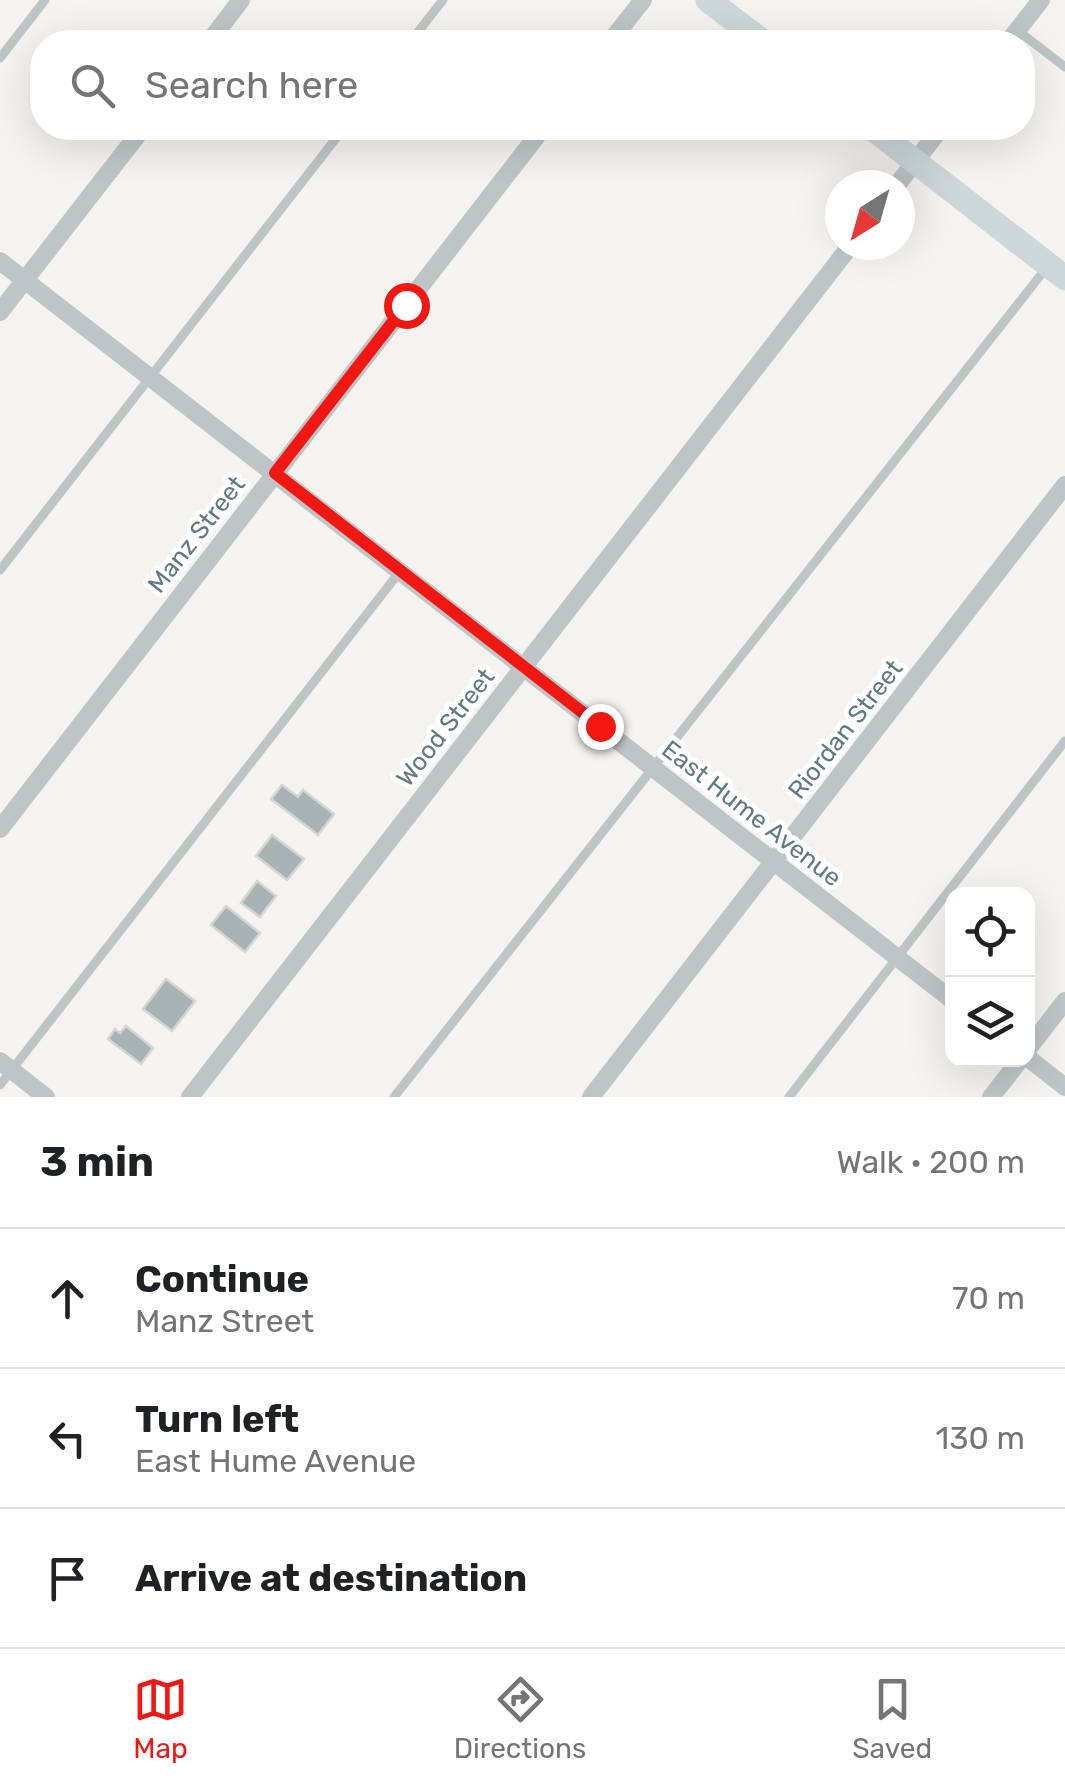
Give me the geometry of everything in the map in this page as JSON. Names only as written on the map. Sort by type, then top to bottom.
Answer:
[{"type":"main road","points":[[708,0],[747,30]]},
{"type":"main road","points":[[888,140],[1057,271]]},
{"type":"street","points":[[218,30],[242,0]]},
{"type":"street","points":[[619,30],[642,0]]},
{"type":"street","points":[[1017,30],[1041,0]]},
{"type":"street","points":[[0,312],[134,140]]},
{"type":"street","name":"Manz Street","points":[[0,829],[535,140]]},
{"type":"street","points":[[909,170],[932,140]]},
{"type":"street","name":"Wood Street","points":[[190,1097],[839,260]]},
{"type":"street","name":"East Hume Avenue","points":[[0,261],[945,995]]},
{"type":"street","name":"Riordan Street","points":[[590,1097],[1065,485]]},
{"type":"street","points":[[1035,1040],[1065,1001]]},
{"type":"street","points":[[1035,1063],[1065,1087]]},
{"type":"street","points":[[990,1097],[1014,1067]]},
{"type":"street","points":[[4,1072],[46,1097]]},
{"type":"lane","points":[[0,58],[45,0]]},
{"type":"lane","points":[[420,30],[444,0]]},
{"type":"lane","points":[[1035,49],[1065,66]]},
{"type":"lane","points":[[0,570],[335,140]]},
{"type":"lane","points":[[394,1097],[651,766],[1057,271]]},
{"type":"lane","points":[[4,1072],[401,570]]},
{"type":"lane","points":[[789,1097],[1065,741]]},
{"type":"building","points":[[282,785],[298,797],[303,790],[334,814],[318,835],[271,799]]},
{"type":"building","points":[[272,835],[304,859],[287,880],[256,856]]},
{"type":"building","points":[[257,881],[276,896],[260,917],[241,903]]},
{"type":"building","points":[[226,906],[260,933],[245,952],[211,925]]},
{"type":"building","points":[[166,979],[195,1001],[172,1031],[143,1009]]},
{"type":"building","points":[[126,1026],[153,1048],[141,1064],[108,1039],[115,1029],[120,1033]]},
{"type":"route","points":[[406,305],[275,473],[600,726]]}]
